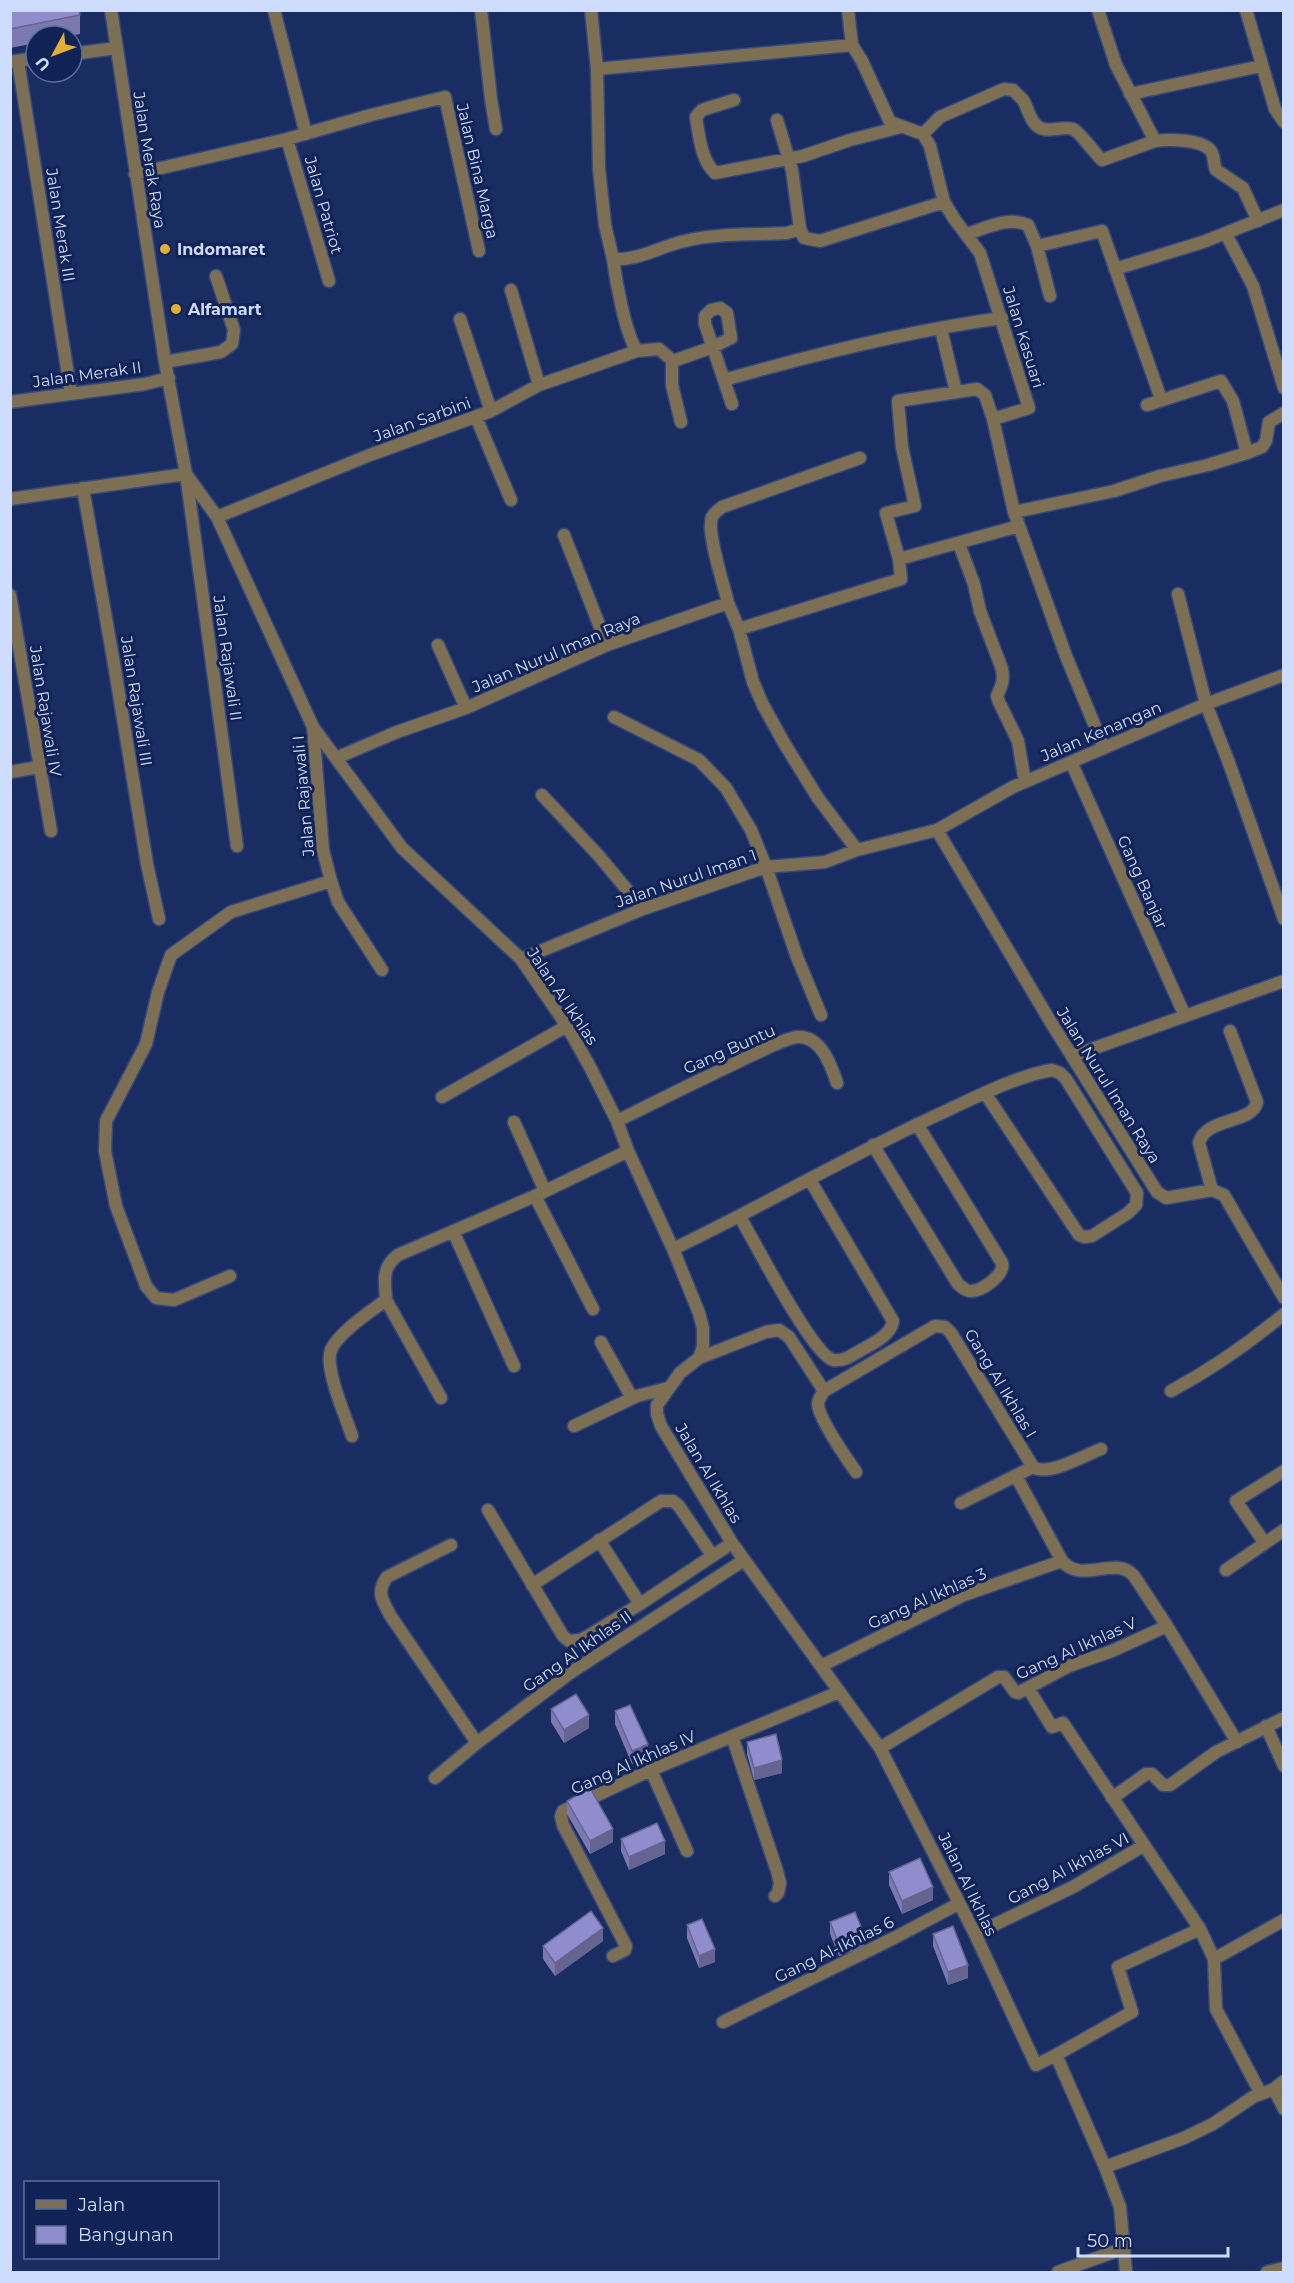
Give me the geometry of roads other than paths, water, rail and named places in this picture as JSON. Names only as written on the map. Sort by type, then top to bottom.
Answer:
[{"type":"street","name":"Jalan Merak Raya","points":[[111,10],[165,362],[186,474],[218,517]]},
{"type":"street","points":[[274,10],[306,134]]},
{"type":"street","points":[[481,10],[496,129]]},
{"type":"street","points":[[591,10],[597,69],[599,168],[605,225],[631,340],[637,351],[659,349],[672,360],[682,359],[713,347],[732,404]]},
{"type":"street","points":[[848,10],[852,45],[862,61],[890,122],[923,134],[940,117],[1004,89],[1013,90],[1024,101],[1031,119],[1038,127],[1047,130],[1063,127],[1074,130],[1102,160],[1155,141],[1176,138],[1204,146],[1211,152],[1216,170],[1243,188],[1258,221]]},
{"type":"street","points":[[1098,10],[1116,65],[1155,141]]},
{"type":"street","points":[[1246,10],[1275,109],[1284,122]]},
{"type":"street","points":[[597,69],[852,45]]},
{"type":"street","points":[[84,52],[116,48]]},
{"type":"street","name":"Jalan Merak III","points":[[14,61],[71,394]]},
{"type":"street","points":[[1130,94],[1261,66]]},
{"type":"street","name":"Jalan Bina Marga","points":[[135,174],[287,139],[445,97],[479,251]]},
{"type":"street","points":[[734,100],[702,110],[696,117],[709,168],[715,173],[789,159],[901,127]]},
{"type":"street","points":[[777,120],[789,159],[800,229],[804,238],[820,241],[944,202]]},
{"type":"street","name":"Jalan Kasuari","points":[[923,134],[930,146],[944,202],[954,220],[980,253],[1029,408],[993,419]]},
{"type":"street","name":"Jalan Patriot","points":[[287,139],[329,281]]},
{"type":"street","points":[[1115,269],[1186,248],[1284,210]]},
{"type":"street","points":[[967,234],[996,224],[1020,221],[1028,225],[1037,246],[1050,296]]},
{"type":"street","points":[[613,259],[622,260],[643,255],[687,240],[787,233],[800,229]]},
{"type":"street","points":[[1037,246],[1102,231],[1161,399]]},
{"type":"street","points":[[1226,234],[1253,286],[1284,388]]},
{"type":"street","points":[[165,362],[221,352],[232,344],[234,330],[216,276]]},
{"type":"street","points":[[511,290],[538,385]]},
{"type":"street","points":[[724,380],[793,360],[1002,318]]},
{"type":"street","points":[[460,319],[491,411]]},
{"type":"street","points":[[941,329],[956,392]]},
{"type":"street","name":"Jalan Sarbini","points":[[218,517],[370,455],[491,411],[538,385],[637,351]]},
{"type":"street","points":[[672,360],[672,385],[681,422]]},
{"type":"street","name":"Jalan Merak II","points":[[10,402],[145,384],[169,378]]},
{"type":"street","points":[[1147,405],[1221,381],[1233,401],[1247,453]]},
{"type":"street","points":[[740,629],[901,579],[899,559],[886,513],[915,506],[902,447],[898,401],[972,389],[981,391],[985,395],[993,419],[1014,512],[1066,656],[1104,748]]},
{"type":"street","points":[[1014,512],[1114,491],[1247,453],[1262,447],[1266,441],[1269,422],[1284,413]]},
{"type":"street","points":[[476,417],[511,500]]},
{"type":"street","points":[[857,850],[818,798],[768,714],[753,682],[740,629],[728,603],[715,552],[711,519],[722,507],[860,458]]},
{"type":"street","points":[[10,499],[186,474]]},
{"type":"street","name":"Jalan Rajawali II","points":[[186,474],[237,846]]},
{"type":"street","name":"Jalan Rajawali III","points":[[83,488],[154,906],[159,919]]},
{"type":"street","name":"Jalan Rajawali I","points":[[218,517],[313,727],[323,850],[330,881],[338,902],[382,970]]},
{"type":"street","points":[[899,559],[1019,526]]},
{"type":"street","points":[[564,535],[607,645]]},
{"type":"street","points":[[959,544],[974,584],[980,611],[1002,669],[1004,679],[998,696],[999,702],[1018,741],[1025,782]]},
{"type":"street","points":[[1178,594],[1206,704],[1284,919]]},
{"type":"street","name":"Jalan Rajawali IV","points":[[10,595],[51,831]]},
{"type":"street","name":"Jalan Nurul Iman Raya","points":[[336,758],[398,732],[466,708],[607,645],[728,603]]},
{"type":"street","points":[[438,645],[466,708]]},
{"type":"street","name":"Jalan Kenangan","points":[[937,830],[1025,782],[1206,704],[1284,675]]},
{"type":"street","points":[[614,717],[699,760],[726,789],[751,830],[797,957],[821,1015]]},
{"type":"street","name":"Jalan Al Ikhlas","points":[[313,727],[402,848],[520,959],[567,1026],[617,1121],[628,1151],[673,1249],[703,1328],[703,1347],[699,1358],[680,1373],[657,1405],[661,1426],[732,1543],[880,1748],[975,1935],[1036,2065],[1056,2055]]},
{"type":"street","name":"Gang Banjar","points":[[1071,762],[1185,1016]]},
{"type":"street","points":[[10,772],[39,767]]},
{"type":"street","points":[[542,795],[599,856],[643,909]]},
{"type":"street","name":"Jalan Nurul Iman Raya","points":[[937,830],[1072,1056],[1161,1196],[1170,1198],[1212,1190]]},
{"type":"street","name":"Jalan Nurul Iman 1","points":[[520,959],[643,909],[766,867],[825,862],[857,850],[937,830]]},
{"type":"street","points":[[230,1276],[174,1300],[156,1298],[146,1286],[116,1206],[105,1151],[106,1121],[146,1044],[158,993],[171,955],[231,912],[330,881]]},
{"type":"street","points":[[1072,1056],[1284,981]]},
{"type":"street","points":[[442,1097],[567,1026]]},
{"type":"street","points":[[1230,1032],[1257,1102],[1253,1110],[1204,1132],[1199,1143],[1212,1190],[1224,1195],[1229,1202],[1279,1280],[1284,1298]]},
{"type":"street","name":"Gang Buntu","points":[[617,1121],[758,1053],[798,1037],[812,1041],[822,1050],[830,1061],[837,1083]]},
{"type":"street","points":[[673,1249],[740,1217],[873,1145],[917,1124],[985,1093],[1052,1070],[1060,1073],[1104,1137],[1134,1186],[1137,1193],[1136,1205],[1128,1213],[1092,1236],[1079,1235],[985,1093]]},
{"type":"street","points":[[513,1122],[540,1193],[593,1309]]},
{"type":"street","points":[[873,1145],[958,1284],[966,1290],[975,1290],[1001,1274],[1002,1263],[917,1124]]},
{"type":"street","points":[[441,1398],[386,1300],[384,1275],[385,1268],[391,1260],[628,1151]]},
{"type":"street","points":[[740,1217],[786,1299],[818,1348],[826,1357],[835,1360],[846,1358],[884,1335],[892,1326],[893,1321],[810,1180]]},
{"type":"street","points":[[453,1231],[514,1366]]},
{"type":"street","points":[[352,1436],[331,1368],[330,1353],[336,1341],[386,1300]]},
{"type":"street","points":[[1171,1390],[1198,1377],[1250,1343],[1284,1314]]},
{"type":"street","name":"Gang Al Ikhlas I","points":[[824,1391],[932,1327],[945,1327],[951,1333],[1033,1467]]},
{"type":"street","points":[[699,1358],[766,1332],[779,1330],[789,1336],[824,1391],[818,1405],[820,1412],[856,1473]]},
{"type":"street","points":[[601,1342],[632,1398]]},
{"type":"street","points":[[574,1426],[651,1390],[668,1388]]},
{"type":"street","points":[[961,1503],[1033,1467],[1038,1470],[1048,1470],[1101,1449]]},
{"type":"street","points":[[1264,1542],[1236,1501],[1284,1471]]},
{"type":"street","points":[[1016,1476],[1062,1561],[1073,1570],[1080,1572],[1121,1567],[1130,1571],[1167,1626],[1237,1742]]},
{"type":"street","points":[[532,1585],[655,1504],[668,1500],[679,1506],[712,1555]]},
{"type":"street","points":[[488,1510],[563,1636],[569,1641],[580,1640],[640,1604],[732,1543]]},
{"type":"street","points":[[1226,1570],[1284,1530]]},
{"type":"street","points":[[599,1540],[640,1604]]},
{"type":"street","points":[[450,1545],[387,1577],[381,1586],[380,1595],[390,1615],[477,1743]]},
{"type":"street","name":"Gang Al Ikhlas II","points":[[435,1778],[477,1743],[570,1673],[744,1560]]},
{"type":"street","name":"Gang Al Ikhlas 3","points":[[821,1666],[964,1595],[1062,1561]]},
{"type":"street","name":"Gang Al Ikhlas V","points":[[880,1748],[998,1677],[1004,1677],[1015,1692],[1028,1688],[1069,1666],[1112,1651],[1167,1626]]},
{"type":"street","points":[[1028,1688],[1052,1727],[1063,1723],[1200,1929],[1214,1959],[1216,2009],[1261,2094]]},
{"type":"street","name":"Gang Al Ikhlas IV","points":[[613,1956],[625,1950],[626,1946],[561,1816],[568,1808],[651,1770],[839,1692]]},
{"type":"street","points":[[1112,1798],[1146,1774],[1152,1774],[1163,1785],[1170,1785],[1216,1752],[1284,1718]]},
{"type":"street","points":[[1266,1726],[1284,1766]]},
{"type":"street","points":[[732,1736],[777,1871],[779,1887],[775,1896]]},
{"type":"street","points":[[651,1770],[687,1851]]},
{"type":"street","name":"Gang Al Ikhlas VI","points":[[975,1935],[1074,1887],[1143,1846]]},
{"type":"street","name":"Gang Al-Ikhlas 6","points":[[723,2022],[958,1904]]},
{"type":"street","points":[[1214,1959],[1284,1920]]},
{"type":"street","points":[[1126,2272],[1120,2206],[1110,2164],[1056,2055],[1132,2012],[1118,1967],[1200,1929]]},
{"type":"street","points":[[1110,2164],[1184,2138],[1213,2124],[1279,2085],[1284,2109]]},
{"type":"street","points":[[1058,2272],[1125,2248]]},
{"type":"street","points":[[1267,2272],[1284,2268]]},
{"type":"place","name":"Indomaret","points":[[165,249]]},
{"type":"place","name":"Alfamart","points":[[176,309]]}]
